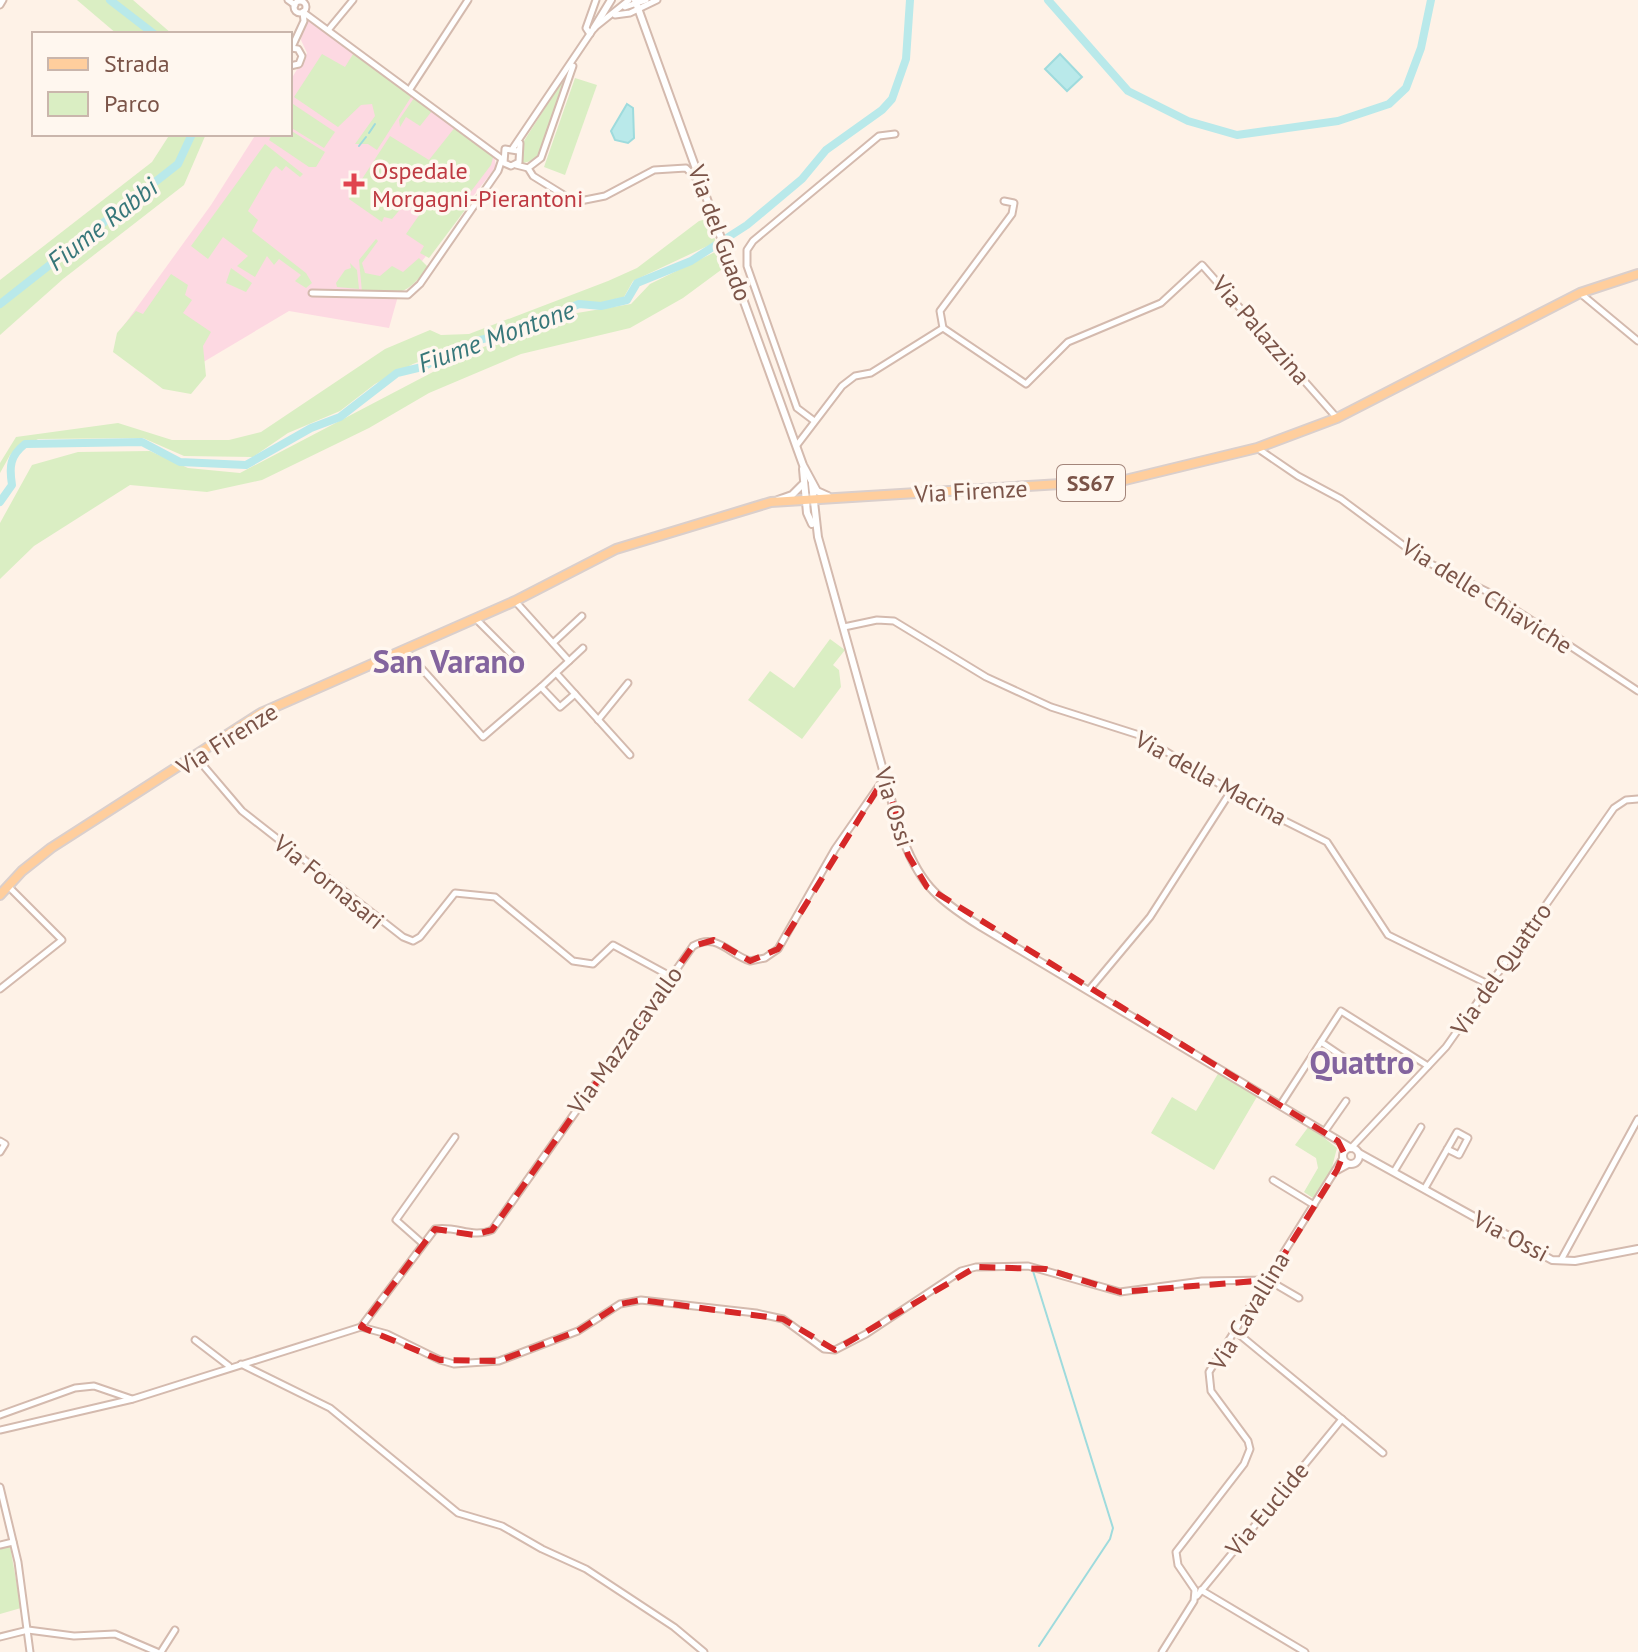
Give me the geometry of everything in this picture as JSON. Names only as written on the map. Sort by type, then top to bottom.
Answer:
[{"type":"main road","name":"Via Firenze","points":[[0,895],[35,860],[261,713],[515,601],[616,549],[771,502],[1125,480],[1257,448],[1337,418],[1580,293],[1638,274]]},
{"type":"street","points":[[0,5],[3,0]]},
{"type":"street","points":[[288,0],[302,6],[311,17],[501,159],[521,165],[575,202],[605,196],[654,170],[686,168],[702,183]]},
{"type":"street","points":[[329,29],[353,0]]},
{"type":"street","points":[[410,89],[468,0]]},
{"type":"street","points":[[592,31],[586,28],[596,0]]},
{"type":"street","points":[[312,293],[408,295],[420,284],[501,159],[516,149],[611,0]]},
{"type":"street","points":[[625,10],[629,0]]},
{"type":"street","points":[[592,31],[614,15],[637,4],[657,0]]},
{"type":"street","points":[[625,10],[644,25],[648,3]]},
{"type":"street","name":"Via del Guado","points":[[637,4],[812,484],[809,499]]},
{"type":"street","points":[[292,66],[296,67],[302,59],[293,48],[302,23],[302,6]]},
{"type":"street","points":[[521,165],[541,158],[576,57]]},
{"type":"street","name":"Via del Guado","points":[[813,420],[797,408],[747,266],[747,250],[753,241],[879,136],[895,134]]},
{"type":"street","points":[[516,149],[521,165]]},
{"type":"street","points":[[797,445],[813,420],[855,376],[871,373],[943,328],[940,311],[1012,214],[1014,203],[1004,201]]},
{"type":"street","name":"Via Palazzina","points":[[943,328],[1026,384],[1068,342],[1161,303],[1202,265],[1337,418]]},
{"type":"street","points":[[1580,293],[1638,341]]},
{"type":"street","name":"Via delle Chiaviche","points":[[1257,448],[1375,522],[1423,560],[1490,593],[1638,691]]},
{"type":"street","name":"Via del Guado","points":[[803,465],[803,484],[809,499]]},
{"type":"street","points":[[771,502],[792,495],[803,484]]},
{"type":"street","points":[[812,484],[823,495],[835,499]]},
{"type":"street","name":"Via Ossi","points":[[809,499],[810,512],[908,855],[927,887],[949,907],[1338,1141],[1395,1170],[1537,1254],[1561,1261],[1638,1249]]},
{"type":"street","points":[[771,502],[793,503],[810,512],[835,499]]},
{"type":"street","points":[[515,601],[569,661]]},
{"type":"street","points":[[553,643],[582,616]]},
{"type":"street","points":[[475,618],[515,658]]},
{"type":"street","name":"Via della Macina","points":[[844,627],[877,620],[894,621],[986,677],[1051,707],[1139,735],[1231,791],[1327,842],[1388,935],[1490,985]]},
{"type":"street","points":[[405,650],[483,737],[583,648]]},
{"type":"street","points":[[556,673],[630,755]]},
{"type":"street","points":[[598,720],[628,683]]},
{"type":"street","points":[[541,687],[560,707],[575,694]]},
{"type":"street","name":"Via Fornasari","points":[[196,757],[242,811],[403,937],[413,941],[420,937],[455,893],[484,895],[503,900],[573,961],[593,964],[613,945],[670,976]]},
{"type":"street","name":"Via Mazzacavallo","points":[[422,1243],[435,1229],[447,1226],[474,1235],[492,1230],[693,946],[705,939],[714,940],[750,961],[765,958],[778,949],[835,849],[885,777]]},
{"type":"street","points":[[1089,990],[1158,906],[1231,791]]},
{"type":"street","name":"Via del Quattro","points":[[1355,1150],[1359,1140],[1428,1066],[1490,985],[1614,808],[1626,800],[1638,799]]},
{"type":"street","points":[[0,989],[62,940],[7,886]]},
{"type":"street","points":[[1281,1104],[1341,1011],[1428,1066]]},
{"type":"street","points":[[1321,1042],[1355,1065]]},
{"type":"street","points":[[1325,1131],[1346,1101]]},
{"type":"street","points":[[1561,1261],[1638,1119]]},
{"type":"street","points":[[1395,1170],[1421,1127]]},
{"type":"street","points":[[1425,1188],[1447,1149],[1457,1132],[1468,1138],[1459,1155],[1447,1149]]},
{"type":"street","points":[[361,1327],[422,1243],[396,1220],[455,1137]]},
{"type":"street","name":"Via Ossi","points":[[1338,1141],[1348,1159]]},
{"type":"street","points":[[0,1152],[3,1143]]},
{"type":"street","points":[[1348,1159],[1355,1150]]},
{"type":"street","points":[[1348,1159],[1355,1150]]},
{"type":"street","points":[[1348,1159],[1374,1159]]},
{"type":"street","name":"Via Cavallina","points":[[1194,1601],[1195,1590],[1178,1565],[1176,1552],[1244,1464],[1250,1449],[1208,1382],[1214,1362],[1337,1170],[1348,1159]]},
{"type":"street","points":[[1273,1180],[1314,1205]]},
{"type":"street","points":[[0,1430],[133,1399],[361,1327],[387,1334],[454,1364],[499,1361],[578,1331],[620,1304],[641,1300],[783,1319],[824,1349],[835,1350],[856,1341],[961,1271],[976,1267],[1046,1269],[1120,1292],[1202,1281],[1268,1280],[1299,1298]]},
{"type":"street","points":[[1235,1331],[1383,1453]]},
{"type":"street","points":[[195,1340],[229,1367]]},
{"type":"street","points":[[240,1363],[330,1408],[458,1513],[502,1526],[586,1569],[674,1627],[704,1652]]},
{"type":"street","points":[[0,1415],[75,1388],[94,1386],[133,1399]]},
{"type":"street","name":"Via Euclide","points":[[1194,1601],[1342,1419]]},
{"type":"street","points":[[0,1487],[13,1542],[30,1652]]},
{"type":"street","points":[[0,1545],[13,1542]]},
{"type":"street","points":[[1201,1590],[1305,1652]]},
{"type":"street","points":[[1162,1652],[1194,1601]]},
{"type":"street","points":[[2,1636],[28,1630],[74,1636],[115,1634],[159,1652],[175,1630]]},
{"type":"highlighted area","points":[[885,777],[908,855],[927,887],[1338,1141],[1344,1153],[1337,1170],[1268,1280],[1120,1292],[1046,1269],[976,1267],[835,1350],[783,1319],[641,1300],[620,1304],[578,1331],[499,1361],[440,1360],[361,1327],[435,1229],[474,1235],[492,1230],[693,946],[714,940],[750,961],[778,949]]},
{"type":"shaded area","name":"Ospedale Morgagni-Pierantoni","points":[[303,15],[494,154],[496,167],[400,289],[389,328],[289,311],[195,367],[122,328],[211,205],[255,136],[292,136],[292,78],[307,53],[301,40]]},
{"type":"green space","points":[[77,0],[133,0],[170,32],[115,32]]},
{"type":"green space","points":[[355,51],[413,94],[377,150],[368,144],[355,144],[375,116],[372,104],[361,105],[338,127],[294,97],[322,54],[345,67]]},
{"type":"green space","points":[[568,72],[539,154],[535,160],[523,163],[522,144]]},
{"type":"green space","points":[[575,78],[597,85],[565,175],[544,167]]},
{"type":"green space","points":[[414,98],[432,111],[420,126],[406,117],[400,127],[399,120]]},
{"type":"green space","points":[[292,103],[335,132],[324,148],[292,128]]},
{"type":"green space","points":[[456,126],[494,154],[491,165],[469,194],[474,198],[429,258],[420,253],[424,246],[406,234],[422,211],[408,200],[392,219],[384,217],[382,222],[349,199],[390,136],[429,160]]},
{"type":"green space","points":[[292,131],[325,152],[316,167],[309,167],[269,140],[271,136],[292,136]]},
{"type":"green space","points":[[169,136],[205,136],[184,185],[63,279],[0,335],[0,280],[152,162]]},
{"type":"green space","points":[[265,144],[303,174],[300,177],[286,166],[282,171],[276,166],[272,170],[248,211],[258,220],[252,231],[306,273],[312,283],[306,288],[295,281],[301,275],[279,259],[274,265],[267,256],[255,277],[237,266],[248,256],[223,237],[208,259],[191,246]]},
{"type":"green space","points":[[707,219],[716,242],[633,281],[624,297],[599,303],[577,301],[413,364],[375,384],[340,411],[288,433],[253,457],[184,456],[143,438],[38,439],[10,455],[0,473],[0,463],[16,437],[118,423],[172,440],[229,440],[261,432],[385,349],[430,330],[441,335],[469,334],[608,281],[637,268],[699,221]]},
{"type":"green space","points":[[376,239],[378,241],[362,263],[365,273],[380,276],[392,266],[403,272],[419,258],[428,267],[413,284],[400,292],[362,292],[359,260]]},
{"type":"green space","points":[[717,251],[725,267],[683,298],[630,328],[521,354],[429,393],[369,428],[262,480],[207,492],[130,485],[34,546],[0,579],[0,523],[32,465],[78,452],[150,451],[188,468],[240,473],[473,351],[571,314],[631,304],[650,284]]},
{"type":"green space","points":[[350,263],[357,270],[359,289],[337,287],[336,283],[345,270],[351,268]]},
{"type":"green space","points":[[231,268],[252,283],[246,292],[226,283]]},
{"type":"green space","points":[[171,274],[188,285],[185,295],[192,300],[183,313],[211,332],[203,346],[206,376],[191,394],[163,389],[113,352],[117,333],[136,311],[143,314]]},
{"type":"green space","points":[[830,639],[845,650],[833,665],[839,670],[841,687],[802,739],[748,700],[770,671],[794,688]]},
{"type":"green space","points":[[1219,1072],[1258,1095],[1214,1170],[1151,1133],[1172,1097],[1196,1111]]},
{"type":"green space","points":[[1309,1126],[1337,1148],[1331,1171],[1313,1198],[1304,1192],[1318,1168],[1316,1158],[1295,1145]]},
{"type":"green space","points":[[10,1546],[21,1608],[0,1614],[0,1548]]},
{"type":"water","points":[[1060,54],[1082,77],[1067,91],[1045,69]]},
{"type":"water","points":[[627,104],[633,108],[634,138],[628,143],[615,140],[611,131]]},
{"type":"waterway","name":"Fiume Rabbi","points":[[110,0],[151,32]]},
{"type":"waterway","name":"Fiume Montone","points":[[0,502],[12,485],[14,457],[25,444],[142,442],[180,462],[246,465],[311,428],[340,417],[397,373],[422,367],[480,340],[524,328],[579,304],[601,306],[627,300],[637,283],[691,261],[747,225],[802,179],[826,150],[882,110],[892,99],[906,59],[910,0]]},
{"type":"waterway","name":"Fiume Montone","points":[[1048,0],[1128,91],[1188,121],[1237,135],[1338,121],[1389,104],[1406,88],[1421,48],[1431,0]]},
{"type":"waterway","points":[[369,133],[375,124]]},
{"type":"waterway","name":"Fiume Rabbi","points":[[0,304],[178,164],[191,136]]},
{"type":"waterway","points":[[359,146],[366,137]]},
{"type":"waterway","points":[[1033,1271],[1113,1528],[1110,1539],[1039,1646]]},
{"type":"place","name":"Ospedale Morgagni-Pierantoni","points":[[354,184]]},
{"type":"district","name":"San Varano","points":[[449,661]]},
{"type":"district","name":"Quattro","points":[[1362,1062]]}]
